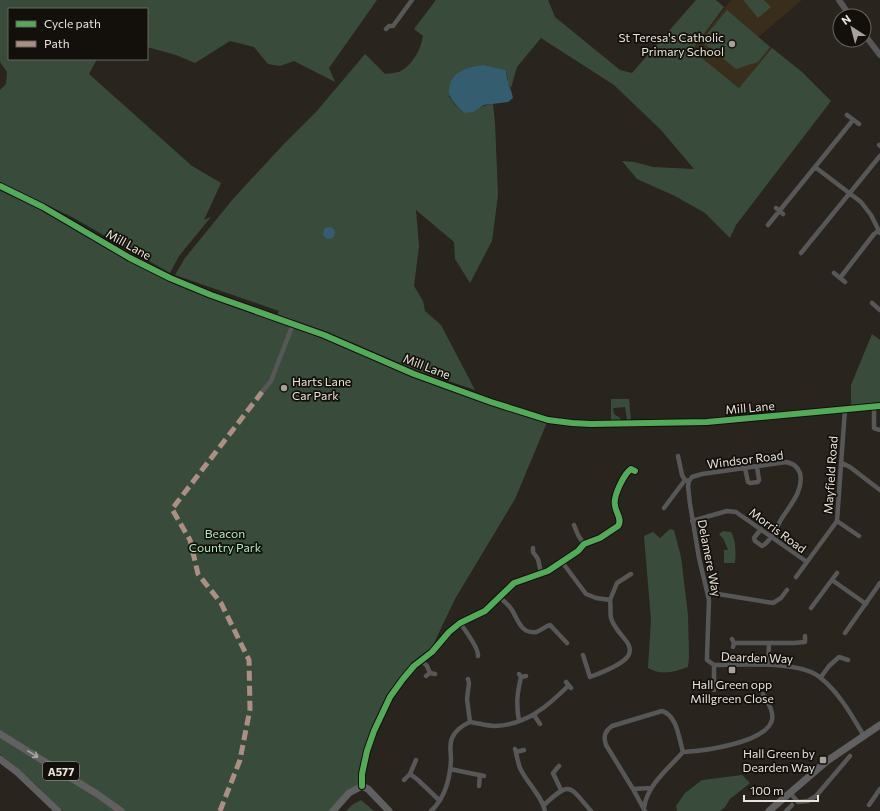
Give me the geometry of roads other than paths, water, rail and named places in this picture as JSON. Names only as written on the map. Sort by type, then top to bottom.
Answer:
[{"type":"main road","points":[[769,811],[827,761],[880,725]]},
{"type":"main road","name":"A577","points":[[0,734],[97,794],[121,811]]},
{"type":"main road","name":"A577","points":[[0,759],[17,772],[58,811]]},
{"type":"main road","points":[[333,811],[349,793],[362,786],[368,789],[389,811]]},
{"type":"street","points":[[386,29],[389,26],[393,26],[412,0]]},
{"type":"street","points":[[872,44],[880,55]]},
{"type":"street","points":[[847,115],[859,124]]},
{"type":"street","points":[[768,225],[853,120]]},
{"type":"street","points":[[801,253],[880,156]]},
{"type":"street","points":[[815,167],[866,208],[879,232],[874,234],[840,278]]},
{"type":"street","name":"Mill Lane","points":[[0,186],[43,208],[130,258],[211,296],[324,335],[414,374],[491,402],[548,420],[591,424],[700,422],[877,406]]},
{"type":"street","points":[[834,273],[845,282]]},
{"type":"street","points":[[872,303],[879,307]]},
{"type":"street","points":[[262,392],[271,381],[293,324]]},
{"type":"street","points":[[877,406],[872,428],[880,430]]},
{"type":"street","name":"Mayfield Road","points":[[796,577],[837,521],[845,409]]},
{"type":"street","name":"Delamere Way","points":[[678,456],[682,475],[687,481],[692,521],[708,594],[709,604],[706,656],[710,663],[714,665]]},
{"type":"street","name":"Windsor Road","points":[[687,481],[692,477],[702,474],[786,462],[794,464],[798,469],[802,481],[799,492],[771,536]]},
{"type":"street","points":[[842,462],[880,490]]},
{"type":"street","points":[[745,468],[748,482],[754,483],[758,482],[759,480],[757,467]]},
{"type":"street","points":[[362,786],[362,774],[367,751],[382,712],[390,697],[403,679],[421,660],[432,652],[449,632],[460,623],[485,611],[514,583],[548,571],[562,562],[584,544],[600,538],[620,523],[614,500],[617,491],[628,471],[632,468]]},
{"type":"street","points":[[664,508],[687,481]]},
{"type":"street","name":"Morris Road","points":[[692,521],[732,511],[736,512],[807,562]]},
{"type":"street","points":[[837,521],[859,536]]},
{"type":"street","points":[[575,525],[578,535],[584,544]]},
{"type":"street","points":[[761,529],[754,538],[755,541],[762,546],[771,536]]},
{"type":"street","points":[[532,548],[538,559],[541,573]]},
{"type":"street","points":[[562,562],[586,594],[596,598],[610,600]]},
{"type":"street","points":[[584,655],[588,678],[624,660],[630,653],[628,643],[619,633],[611,619],[610,600],[617,583],[633,573]]},
{"type":"street","points":[[811,608],[837,573]]},
{"type":"street","points":[[832,580],[866,604]]},
{"type":"street","points":[[845,633],[880,583]]},
{"type":"street","points":[[708,594],[712,593],[774,603],[782,598],[787,590]]},
{"type":"street","points":[[499,597],[508,604],[521,627],[527,632],[539,631],[550,625],[552,620]]},
{"type":"street","points":[[460,623],[480,653]]},
{"type":"street","points":[[550,625],[565,643]]},
{"type":"street","points":[[733,643],[806,642],[805,636]]},
{"type":"street","points":[[768,665],[769,643]]},
{"type":"street","points":[[821,677],[838,655],[848,660]]},
{"type":"street","points":[[421,660],[427,666],[430,674]]},
{"type":"street","points":[[714,665],[714,690]]},
{"type":"street","name":"Dearden Way","points":[[714,665],[768,665],[792,667],[821,677],[834,691],[864,736]]},
{"type":"street","points":[[519,721],[516,706],[522,676]]},
{"type":"street","points":[[470,722],[467,699],[468,681],[474,682]]},
{"type":"street","points":[[431,811],[436,806],[445,791],[450,769],[452,739],[459,729],[470,722],[494,726],[519,721],[534,715],[548,705],[569,685]]},
{"type":"street","points":[[645,810],[645,803],[651,788],[683,752],[734,744],[757,736],[766,730],[772,720],[772,713],[763,694]]},
{"type":"street","points":[[645,810],[606,745],[604,733],[612,726],[657,712],[668,712],[673,718],[683,752]]},
{"type":"street","points":[[534,715],[540,724]]},
{"type":"street","points":[[524,750],[516,751],[520,768],[544,805],[545,811]]},
{"type":"street","points":[[790,793],[798,802],[808,801],[816,796],[850,756]]},
{"type":"street","points":[[404,780],[410,774],[416,760]]},
{"type":"street","points":[[559,766],[551,773],[561,790]]},
{"type":"street","points":[[450,769],[482,775],[478,786]]},
{"type":"street","points":[[410,774],[440,800]]},
{"type":"street","points":[[544,805],[561,790],[564,788],[569,788],[574,791],[591,811]]},
{"type":"street","points":[[633,789],[651,788]]},
{"type":"street","points":[[868,805],[880,789]]},
{"type":"street","points":[[786,811],[792,805]]},
{"type":"water","points":[[484,65],[506,70],[513,98],[508,102],[484,105],[473,112],[464,113],[454,103],[450,96],[450,84],[460,72],[469,68]]},
{"type":"water","points":[[327,227],[331,227],[335,233],[331,239],[327,239],[323,235],[323,231]]},
{"type":"place","name":"St Teresa's Catholic Primary School","points":[[732,44]]},
{"type":"place","name":"Harts Lane Car Park","points":[[284,388]]},
{"type":"place","name":"Hall Green opp Millgreen Close","points":[[732,670]]},
{"type":"place","name":"Hall Green by Dearden Way","points":[[823,760]]},
{"type":"park label","name":"Beacon Country Park","points":[[225,540]]}]
